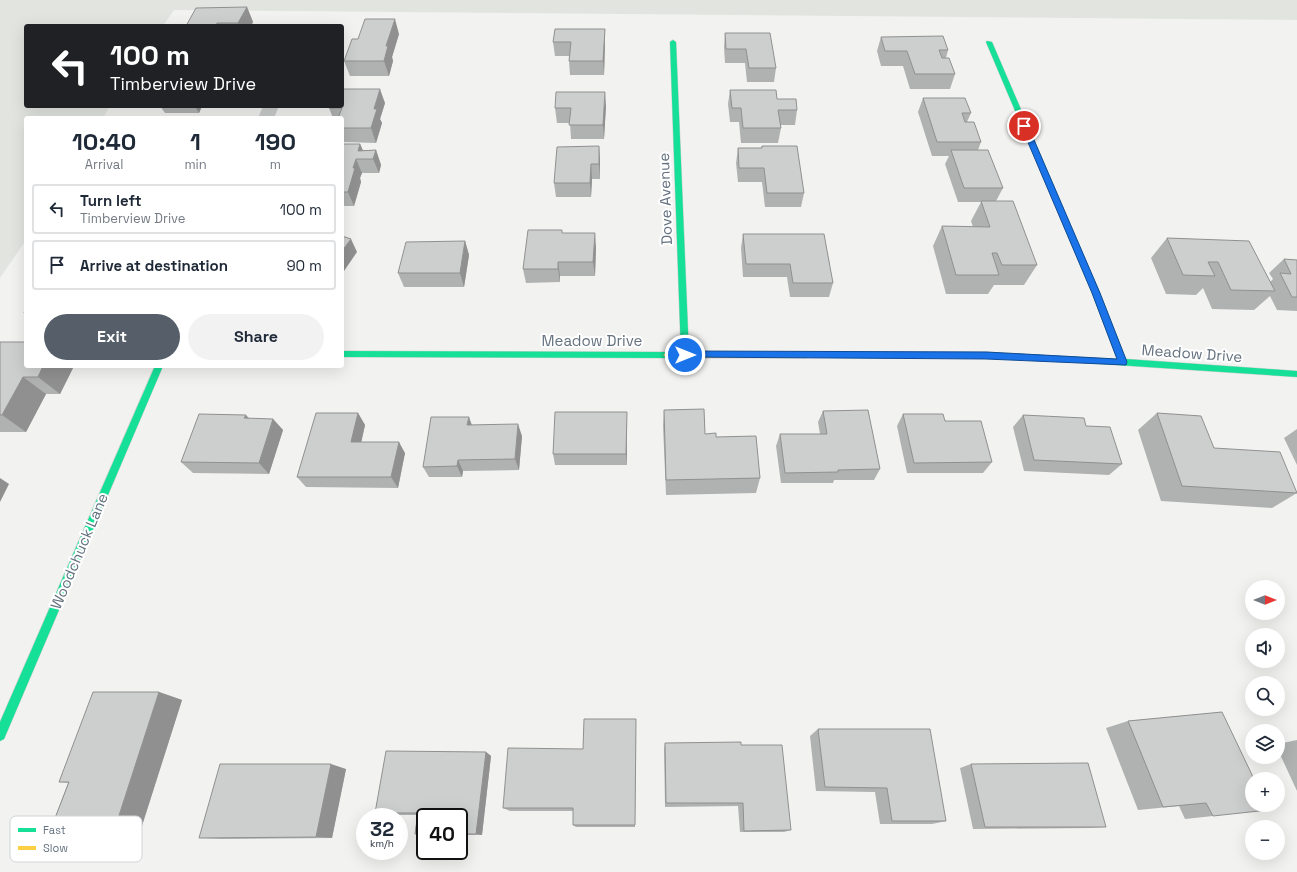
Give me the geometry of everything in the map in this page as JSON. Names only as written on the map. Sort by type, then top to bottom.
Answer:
[{"type":"street","name":"Dove Avenue","points":[[673,42],[685,355]]},
{"type":"street","points":[[989,42],[1093,286],[1123,362]]},
{"type":"street","name":"Meadow Drive","points":[[344,354],[986,355],[1123,362],[1297,374]]},
{"type":"street","name":"Woodchuck Lane","points":[[0,735],[158,368]]},
{"type":"shaded area","points":[[0,0],[1297,0],[1297,20],[174,10],[164,24],[24,24],[24,108],[109,108],[104,116],[24,116],[24,243],[0,278]]},
{"type":"building","points":[[247,7],[238,23],[187,24],[196,8]]},
{"type":"building","points":[[365,19],[395,19],[386,46],[388,46],[384,61],[344,61],[352,39],[358,39]]},
{"type":"building","points":[[555,29],[605,29],[603,61],[569,61],[571,42],[553,42]]},
{"type":"building","points":[[725,33],[770,33],[776,68],[749,68],[746,49],[726,49]]},
{"type":"building","points":[[943,36],[948,50],[939,50],[942,58],[949,58],[955,74],[915,74],[907,51],[885,51],[881,37]]},
{"type":"building","points":[[344,89],[380,89],[374,109],[377,109],[371,128],[344,128],[344,116],[339,116],[342,108],[344,108]]},
{"type":"building","points":[[730,90],[776,90],[777,99],[796,99],[797,110],[778,110],[781,128],[743,128],[741,108],[732,108]]},
{"type":"building","points":[[556,92],[605,92],[603,125],[569,125],[571,108],[555,108]]},
{"type":"building","points":[[923,98],[965,98],[971,113],[962,113],[965,122],[974,122],[981,142],[937,142]]},
{"type":"building","points":[[344,144],[360,144],[358,151],[376,150],[373,159],[356,159],[348,192],[344,192]]},
{"type":"building","points":[[599,146],[599,164],[591,164],[590,183],[554,183],[557,147]]},
{"type":"building","points":[[762,146],[797,146],[804,193],[767,193],[764,168],[739,168],[738,148],[762,148]]},
{"type":"building","points":[[951,150],[988,150],[1003,188],[964,188]]},
{"type":"building","points":[[981,201],[1013,201],[1037,265],[1002,265],[997,253],[992,253],[999,275],[956,275],[942,226],[990,227]]},
{"type":"building","points":[[528,230],[562,230],[562,233],[595,233],[593,262],[558,262],[558,269],[523,269]]},
{"type":"building","points":[[743,234],[824,234],[833,283],[793,283],[790,264],[746,264]]},
{"type":"building","points":[[344,237],[351,239],[344,248]]},
{"type":"building","points":[[1167,238],[1249,241],[1275,291],[1231,290],[1218,262],[1208,262],[1215,276],[1183,275]]},
{"type":"building","points":[[465,241],[460,273],[398,273],[406,242]]},
{"type":"building","points":[[1284,259],[1297,260],[1297,297],[1292,297],[1280,273],[1291,274]]},
{"type":"building","points":[[0,342],[24,342],[24,368],[42,368],[38,377],[23,377],[2,415],[0,415]]},
{"type":"building","points":[[704,409],[705,434],[716,433],[716,437],[756,436],[760,478],[666,480],[664,410]]},
{"type":"building","points":[[868,410],[880,469],[838,470],[838,472],[785,473],[780,434],[827,434],[823,411]]},
{"type":"building","points":[[555,412],[627,412],[626,454],[553,454]]},
{"type":"building","points":[[316,413],[358,413],[351,442],[399,442],[391,477],[297,477]]},
{"type":"building","points":[[1157,413],[1201,416],[1214,448],[1280,452],[1297,493],[1182,486]]},
{"type":"building","points":[[199,414],[246,415],[244,418],[273,419],[259,463],[181,462]]},
{"type":"building","points":[[903,414],[943,414],[945,421],[981,421],[992,462],[914,463]]},
{"type":"building","points":[[1023,415],[1084,418],[1086,426],[1110,427],[1122,464],[1034,460]]},
{"type":"building","points":[[431,417],[469,417],[467,425],[518,424],[515,459],[458,460],[457,466],[423,467]]},
{"type":"building","points":[[93,692],[159,692],[119,816],[56,816],[69,782],[59,782]]},
{"type":"building","points":[[1222,712],[1245,760],[1245,764],[1247,764],[1251,772],[1245,772],[1245,812],[1250,812],[1213,816],[1206,803],[1163,807],[1128,721]]},
{"type":"building","points":[[584,719],[636,719],[635,825],[573,825],[573,808],[503,808],[508,748],[583,749]]},
{"type":"building","points":[[818,729],[930,729],[946,821],[892,821],[887,788],[825,787]]},
{"type":"building","points":[[741,742],[741,745],[782,745],[791,830],[744,831],[743,803],[666,803],[665,743]]},
{"type":"building","points":[[386,751],[486,752],[476,834],[468,834],[468,808],[416,808],[416,813],[408,813],[408,808],[376,808]]},
{"type":"building","points":[[1088,763],[1106,827],[985,827],[971,764]]},
{"type":"building","points":[[220,764],[331,764],[316,837],[199,838]]},
{"type":"traffic: fast","points":[[673,42],[685,355]]},
{"type":"traffic: fast","points":[[989,42],[1096,293],[1123,362]]},
{"type":"traffic: fast","points":[[344,354],[667,355]]},
{"type":"traffic: fast","points":[[806,355],[986,355],[1056,358],[1297,374]]},
{"type":"traffic: fast","points":[[0,735],[158,368]]},
{"type":"traffic: slow","points":[[667,355],[806,355]]},
{"type":"route","points":[[685,355],[986,355],[1123,362],[1096,293],[1024,126]]}]
